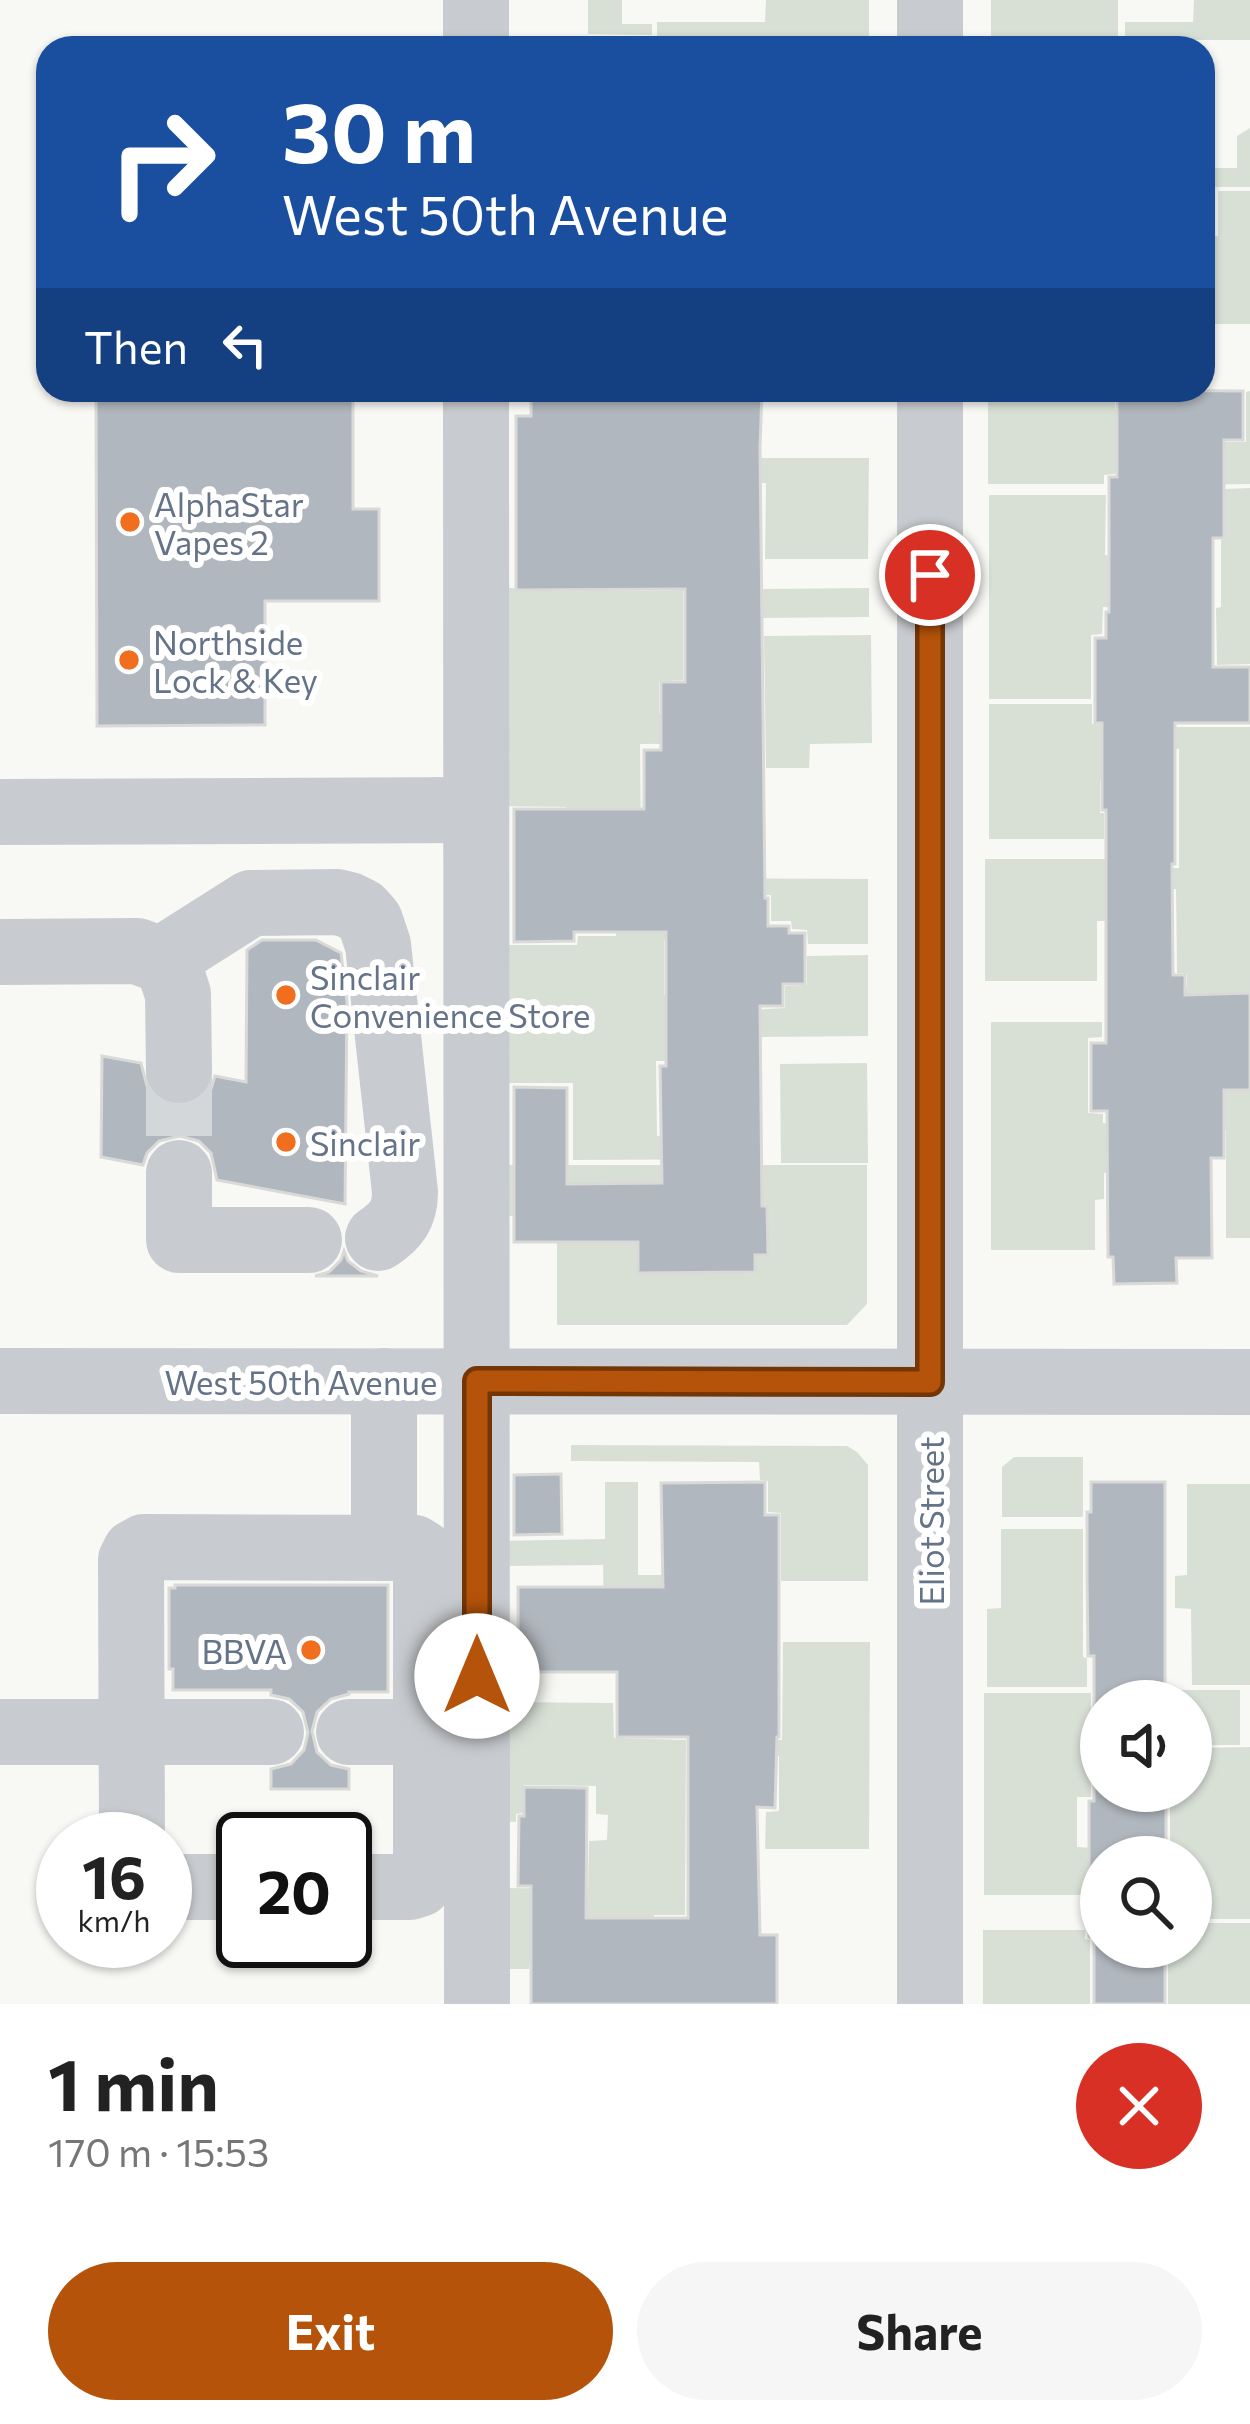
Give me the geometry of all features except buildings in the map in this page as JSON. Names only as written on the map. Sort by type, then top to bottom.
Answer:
[{"type":"street","points":[[476,0],[476,36]]},
{"type":"street","points":[[930,0],[930,36]]},
{"type":"street","points":[[476,402],[477,2004]]},
{"type":"street","name":"Eliot Street","points":[[930,402],[930,2004]]},
{"type":"street","points":[[0,812],[476,810]]},
{"type":"street","points":[[161,961],[251,903],[337,902],[361,911],[378,945],[405,1202],[395,1226],[378,1238]]},
{"type":"street","points":[[0,952],[136,951],[161,961],[176,982],[178,994],[179,1070]]},
{"type":"street","points":[[393,1082],[477,1082]]},
{"type":"street","points":[[179,1173],[179,1240],[309,1240]]},
{"type":"street","name":"West 50th Avenue","points":[[0,1381],[1250,1382]]},
{"type":"street","points":[[384,1381],[384,1548]]},
{"type":"street","points":[[132,1812],[131,1560],[135,1552],[144,1546],[414,1548],[425,1557],[426,1876],[410,1887],[372,1887]]},
{"type":"street","points":[[349,1732],[416,1732],[426,1718]]},
{"type":"street","points":[[0,1732],[271,1732]]},
{"type":"shaded area","points":[[588,0],[622,0],[622,24],[652,24],[652,35],[588,34]]},
{"type":"shaded area","points":[[766,0],[869,0],[869,36],[657,36],[657,22],[765,22]]},
{"type":"shaded area","points":[[991,0],[1118,0],[1118,36],[991,36]]},
{"type":"shaded area","points":[[1194,0],[1250,0],[1250,40],[1125,36],[1125,22],[1193,22]]},
{"type":"shaded area","points":[[1250,128],[1250,187],[1215,187],[1215,168],[1237,168],[1237,136]]},
{"type":"shaded area","points":[[1218,191],[1250,191],[1250,324],[1215,324]]},
{"type":"shaded area","points":[[1250,391],[1250,484],[1187,485],[1187,442],[1246,442],[1246,392]]},
{"type":"shaded area","points":[[988,402],[1115,402],[1115,410],[1125,410],[1181,470],[1116,470],[1104,475],[1104,484],[988,484]]},
{"type":"shaded area","points":[[756,458],[869,458],[868,559],[765,559],[766,483],[756,483]]},
{"type":"shaded area","points":[[1250,488],[1250,664],[1217,665],[1224,489]]},
{"type":"shaded area","points":[[989,495],[1106,495],[1105,555],[1114,556],[1181,608],[1103,607],[1102,634],[1091,635],[1091,699],[989,699]]},
{"type":"shaded area","points":[[683,587],[683,680],[659,681],[659,714],[679,714],[762,743],[640,744],[641,836],[567,879],[566,807],[493,806],[493,588],[674,591]]},
{"type":"shaded area","points":[[869,588],[869,617],[751,618],[760,589]]},
{"type":"shaded area","points":[[871,635],[872,743],[810,744],[809,768],[766,768],[764,636]]},
{"type":"shaded area","points":[[989,704],[1092,704],[1092,724],[1106,725],[1106,780],[1100,781],[1104,839],[989,839]]},
{"type":"shaded area","points":[[1109,727],[1250,727],[1250,1018],[1113,1019],[1177,987],[1187,987],[1187,974],[1177,973],[1176,889],[1119,889],[1119,869],[1179,868],[1179,749],[1109,748]]},
{"type":"shaded area","points":[[985,859],[1115,859],[1115,892],[1105,892],[1105,921],[1097,921],[1097,981],[985,981]]},
{"type":"shaded area","points":[[614,878],[868,879],[868,944],[808,944],[807,930],[792,929],[791,921],[771,921],[771,895],[678,895]]},
{"type":"shaded area","points":[[616,903],[669,903],[664,995],[678,995],[679,1061],[656,1061],[657,1136],[758,1159],[573,1160],[573,1083],[497,1083],[496,945],[577,945],[578,936],[616,936]]},
{"type":"shaded area","points":[[868,955],[868,1036],[752,1037],[751,1010],[785,1008],[785,986],[807,985],[807,956]]},
{"type":"shaded area","points":[[991,1022],[1102,1022],[1102,1037],[1088,1038],[1088,1113],[1103,1114],[1103,1123],[1110,1124],[1118,1173],[1104,1173],[1104,1199],[1095,1200],[1095,1250],[991,1250]]},
{"type":"shaded area","points":[[867,1063],[868,1163],[781,1163],[780,1064]]},
{"type":"shaded area","points":[[1221,1091],[1250,1091],[1250,1238],[1226,1238],[1226,1130],[1206,1129]]},
{"type":"shaded area","points":[[497,1165],[867,1165],[867,1304],[847,1325],[557,1325],[557,1216],[497,1216]]},
{"type":"shaded area","points":[[571,1445],[847,1446],[868,1465],[868,1581],[781,1581],[781,1513],[768,1512],[768,1481],[760,1480],[759,1462],[571,1461]]},
{"type":"shaded area","points":[[1014,1457],[1083,1457],[1083,1517],[1002,1517],[1002,1467]]},
{"type":"shaded area","points":[[605,1482],[638,1482],[638,1575],[676,1575],[677,1584],[604,1618],[603,1565],[499,1566],[499,1541],[605,1539]]},
{"type":"shaded area","points":[[1187,1484],[1250,1484],[1250,1685],[1192,1680],[1191,1609],[1175,1608],[1175,1576],[1187,1575]]},
{"type":"shaded area","points":[[1001,1529],[1083,1529],[1087,1680],[1080,1680],[1080,1687],[987,1687],[987,1609],[1001,1608]]},
{"type":"shaded area","points":[[783,1642],[870,1642],[869,1849],[765,1849],[766,1812],[779,1811],[779,1756],[691,1756],[691,1740],[782,1740]]},
{"type":"shaded area","points":[[1212,1690],[1240,1690],[1240,1745],[1212,1745]]},
{"type":"shaded area","points":[[984,1693],[1080,1693],[1080,1895],[984,1895]]},
{"type":"shaded area","points":[[498,1702],[613,1703],[614,1738],[686,1740],[685,1915],[654,1915],[654,1949],[603,1961],[530,1961],[529,1969],[500,1969],[501,1888],[588,1889],[589,1841],[607,1840],[608,1815],[596,1814],[596,1786],[523,1785],[523,1813],[516,1814],[516,1822],[497,1821]]},
{"type":"shaded area","points":[[1250,1747],[1250,1919],[1212,1919],[1212,1836],[1170,1836],[1170,1812],[1212,1812],[1212,1748]]},
{"type":"shaded area","points":[[1212,1923],[1250,1923],[1250,2004],[1168,2004],[1168,1968],[1212,1968]]},
{"type":"shaded area","points":[[983,1930],[1080,1930],[1080,1968],[1090,1968],[1090,2004],[983,2004]]},
{"type":"tunnel","points":[[179,1070],[179,1173]]},
{"type":"place","name":"AlphaStar Vapes 2","points":[[130,522]]},
{"type":"place","name":"Northside Lock & Key","points":[[129,660]]},
{"type":"place","name":"Sinclair Convenience Store","points":[[286,995]]},
{"type":"place","name":"Sinclair","points":[[286,1142]]},
{"type":"place","name":"BBVA","points":[[311,1650]]},
{"type":"route","points":[[477,1676],[477,1381],[930,1382],[930,575]]}]
